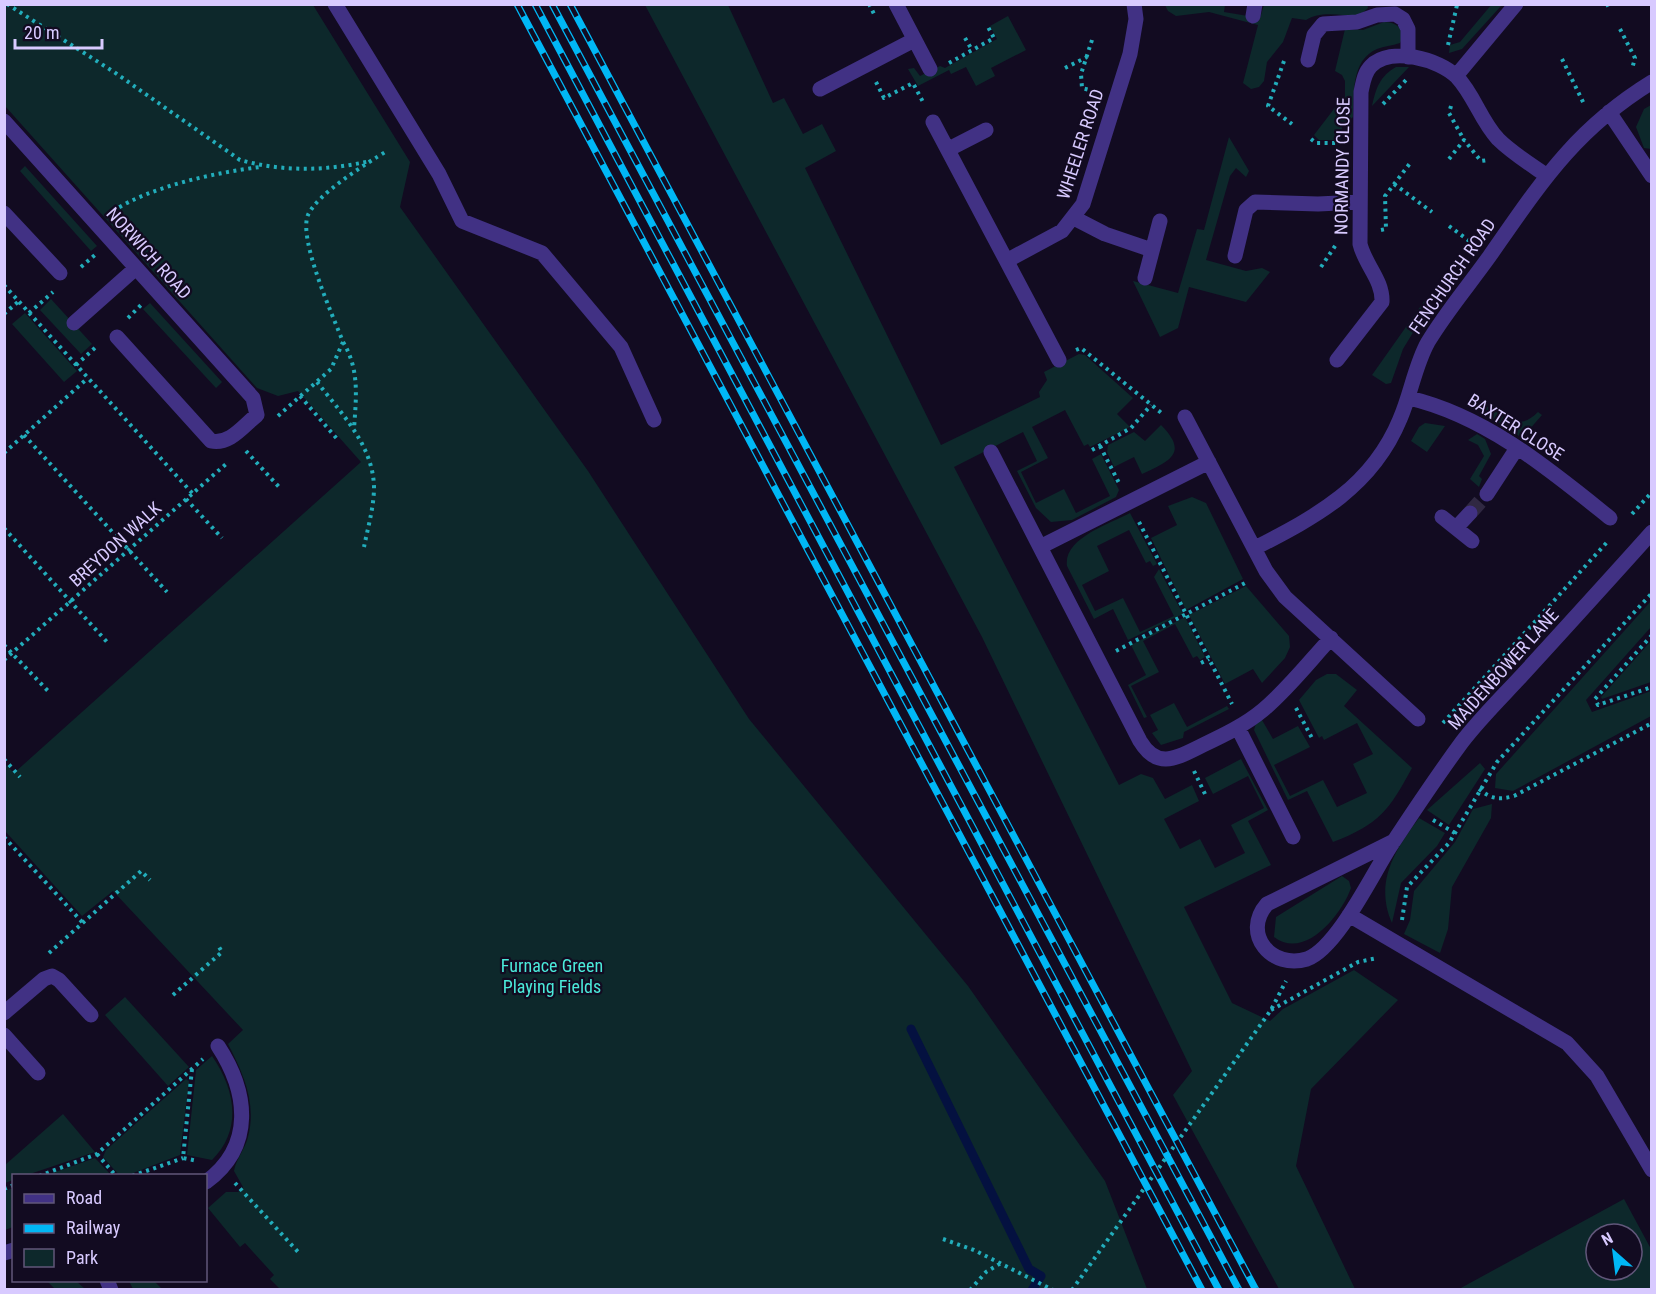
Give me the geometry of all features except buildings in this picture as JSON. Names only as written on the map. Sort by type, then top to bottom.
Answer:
[{"type":"street","points":[[336,4],[439,174],[462,221],[542,253],[621,347],[654,420]]},
{"type":"street","points":[[896,4],[914,40],[937,67]]},
{"type":"street","name":"WHEELER ROAD","points":[[1008,260],[1049,241],[1074,218],[1090,187],[1134,36],[1134,4]]},
{"type":"street","points":[[1456,76],[1516,4]]},
{"type":"street","points":[[1308,60],[1314,35],[1323,24],[1357,22],[1374,10],[1403,20],[1408,29],[1412,58]]},
{"type":"street","points":[[820,89],[914,40]]},
{"type":"street","name":"NORMANDY CLOSE","points":[[1360,237],[1361,92],[1364,78],[1371,66],[1383,59],[1412,58],[1443,67],[1456,76],[1497,138],[1546,175]]},
{"type":"street","name":"FENCHURCH ROAD","points":[[1255,548],[1309,521],[1335,504],[1354,486],[1386,447],[1409,398],[1416,370],[1429,342],[1546,175],[1594,123],[1652,82]]},
{"type":"street","points":[[1609,112],[1652,176]]},
{"type":"street","points":[[933,122],[1059,360]]},
{"type":"street","name":"NORWICH ROAD","points":[[6,125],[254,398],[257,415]]},
{"type":"street","points":[[949,149],[986,130]]},
{"type":"street","points":[[1235,256],[1246,210],[1255,202],[1318,204],[1360,202]]},
{"type":"street","points":[[4,213],[60,273]]},
{"type":"street","points":[[1074,218],[1105,234],[1152,250]]},
{"type":"street","points":[[1145,278],[1160,221]]},
{"type":"street","points":[[1337,360],[1382,302],[1381,286],[1365,259],[1360,237]]},
{"type":"street","points":[[74,323],[136,268]]},
{"type":"street","points":[[118,331],[211,441],[218,442],[230,438],[257,415]]},
{"type":"street","name":"BAXTER CLOSE","points":[[1409,398],[1439,405],[1463,415],[1517,448],[1610,518]]},
{"type":"street","points":[[1185,417],[1266,571],[1285,597],[1418,719]]},
{"type":"street","points":[[1487,494],[1517,448]]},
{"type":"street","points":[[991,452],[1140,741],[1154,757],[1164,760],[1177,758],[1243,724],[1284,691],[1331,638]]},
{"type":"street","points":[[1041,547],[1209,462]]},
{"type":"street","points":[[1456,528],[1470,513]]},
{"type":"street","points":[[1442,517],[1472,541]]},
{"type":"street","name":"MAIDENBOWER LANE","points":[[1394,841],[1276,898],[1260,912],[1257,922],[1262,945],[1282,961],[1296,962],[1322,951],[1349,915],[1394,841],[1463,741],[1652,532]]},
{"type":"street","points":[[1243,724],[1293,837]]},
{"type":"street","points":[[1349,915],[1567,1043],[1597,1076],[1652,1170]]},
{"type":"street","points":[[4,1013],[42,981],[56,977],[92,1015]]},
{"type":"street","points":[[4,1035],[38,1073]]},
{"type":"street","points":[[207,1180],[230,1156],[238,1138],[243,1104],[239,1088],[218,1046]]},
{"type":"path","points":[[7,4],[114,72],[240,160],[263,166],[322,170],[370,161]]},
{"type":"path","points":[[1443,67],[1457,5]]},
{"type":"path","points":[[937,67],[994,38],[988,27]]},
{"type":"path","points":[[1620,29],[1635,58],[1629,78],[1636,92]]},
{"type":"path","points":[[965,38],[972,50]]},
{"type":"path","points":[[1092,40],[1081,74],[1079,89],[1116,97]]},
{"type":"path","points":[[1292,124],[1268,106],[1286,56],[1308,60]]},
{"type":"path","points":[[1065,68],[1087,57]]},
{"type":"path","points":[[1361,126],[1413,74],[1412,58]]},
{"type":"path","points":[[1562,59],[1594,123]]},
{"type":"path","points":[[867,64],[884,98],[913,83]]},
{"type":"path","points":[[1454,97],[1449,113],[1464,140]]},
{"type":"path","points":[[1311,139],[1316,142],[1361,144]]},
{"type":"path","points":[[354,430],[357,378],[351,356],[343,342],[306,239],[306,224],[309,213],[322,198],[370,161],[387,151]]},
{"type":"path","points":[[1360,237],[1386,230],[1385,196],[1412,162]]},
{"type":"path","points":[[96,224],[115,209],[150,192],[225,172],[263,166]]},
{"type":"path","points":[[1394,184],[1432,212]]},
{"type":"path","points":[[1449,226],[1489,256]]},
{"type":"path","points":[[4,285],[193,494]]},
{"type":"path","points":[[118,331],[156,291]]},
{"type":"path","points":[[4,314],[19,301]]},
{"type":"path","points":[[257,415],[267,426],[331,369],[343,342]]},
{"type":"path","points":[[1059,360],[1081,348],[1173,423],[1185,417]]},
{"type":"path","points":[[4,453],[88,378]]},
{"type":"path","points":[[317,382],[365,448],[374,486],[364,547]]},
{"type":"path","points":[[300,396],[338,440]]},
{"type":"path","points":[[1092,450],[1131,428],[1151,405]]},
{"type":"path","points":[[24,435],[167,592]]},
{"type":"path","points":[[1100,446],[1243,724]]},
{"type":"path","points":[[235,455],[244,448],[280,488]]},
{"type":"path","name":"BREYDON WALK","points":[[4,660],[227,463]]},
{"type":"path","points":[[1628,519],[1652,492]]},
{"type":"path","points":[[186,499],[222,538]]},
{"type":"path","points":[[4,528],[107,642]]},
{"type":"path","points":[[1443,723],[1611,537]]},
{"type":"path","points":[[1155,569],[1161,565]]},
{"type":"path","points":[[1098,660],[1266,571]]},
{"type":"path","points":[[1271,1010],[1358,962],[1380,958],[1402,924],[1407,887],[1449,843],[1497,762],[1652,593]]},
{"type":"path","points":[[1652,635],[1594,699],[1598,705],[1652,687]]},
{"type":"path","points":[[4,645],[49,692]]},
{"type":"path","points":[[1201,663],[1209,659]]},
{"type":"path","points":[[1284,691],[1313,740]]},
{"type":"path","points":[[1479,789],[1489,797],[1500,800],[1514,796],[1652,723]]},
{"type":"path","points":[[4,759],[20,777]]},
{"type":"path","points":[[4,837],[83,923]]},
{"type":"path","points":[[42,981],[33,968],[141,871],[150,880]]},
{"type":"path","points":[[173,995],[222,952],[219,947]]},
{"type":"path","points":[[1072,1290],[1271,1010],[1296,962]]},
{"type":"path","points":[[44,1174],[97,1154],[218,1046]]},
{"type":"path","points":[[183,1158],[192,1069]]},
{"type":"path","points":[[97,1154],[114,1174]]},
{"type":"path","points":[[138,1174],[183,1158],[209,1163],[242,1190],[299,1253]]},
{"type":"path","points":[[943,1239],[1002,1263],[1051,1288]]},
{"type":"path","points":[[970,1290],[986,1272],[1002,1263]]},
{"type":"green space","name":"Furnace Green Playing Fields","points":[[5,4],[313,5],[410,162],[400,207],[588,471],[749,719],[968,986],[1105,1181],[1147,1289],[280,1289],[270,1279],[274,1275],[245,1243],[240,1247],[208,1208],[226,1192],[238,1192],[243,1187],[234,1171],[248,1137],[250,1100],[239,1066],[228,1044],[243,1030],[113,891],[82,916],[5,831],[5,764],[14,773],[361,462],[298,391],[278,396],[257,388],[5,106]]},
{"type":"green space","points":[[1367,4],[1368,8],[1359,16],[1325,14],[1306,20],[1292,18],[1283,42],[1267,62],[1264,81],[1259,87],[1251,89],[1243,83],[1258,25],[1209,12],[1176,16],[1168,11],[1165,5],[1225,5],[1224,12],[1248,16],[1259,21],[1264,5]]},
{"type":"green space","points":[[1492,4],[1501,6],[1462,49],[1449,53],[1450,45],[1460,42]]},
{"type":"green space","points":[[645,5],[728,5],[773,103],[784,98],[803,134],[822,124],[836,151],[805,168],[941,445],[1040,397],[1039,392],[1047,380],[1044,372],[1079,354],[1085,355],[1133,398],[1117,414],[1130,427],[1090,447],[1088,444],[1084,446],[1065,410],[1032,427],[1048,458],[1021,472],[1036,503],[1064,489],[1076,513],[1110,496],[1092,459],[1101,454],[1119,490],[1116,497],[1072,520],[1051,522],[1036,508],[1017,471],[1037,461],[1023,432],[954,467],[1119,785],[1141,774],[1153,778],[1165,799],[1192,785],[1199,801],[1164,819],[1180,849],[1200,839],[1215,868],[1245,853],[1231,825],[1264,808],[1248,776],[1213,794],[1205,778],[1241,759],[1268,810],[1248,821],[1271,865],[1184,907],[1232,1003],[1270,1021],[1283,1009],[1354,970],[1398,1000],[1311,1089],[1296,1166],[1355,1289],[1279,1289],[1173,1095],[1192,1071],[982,637]]},
{"type":"green space","points":[[1008,16],[1026,50],[991,68],[995,76],[976,86],[966,67],[951,74],[949,70],[918,86],[908,69],[914,68],[920,76],[940,66],[945,68],[997,39],[990,26]]},
{"type":"green space","points":[[1384,22],[1397,25],[1402,34],[1400,43],[1377,49],[1362,61],[1354,88],[1353,117],[1342,127],[1341,140],[1319,140],[1314,135],[1337,105],[1345,109],[1345,81],[1342,75],[1335,71],[1345,29],[1363,30]]},
{"type":"green space","points":[[1396,67],[1409,67],[1372,106],[1380,83],[1386,74]]},
{"type":"green space","points":[[1651,105],[1651,149],[1644,148],[1636,127],[1644,109]]},
{"type":"green space","points":[[1229,137],[1249,171],[1246,177],[1236,168],[1230,176],[1206,260],[1246,271],[1262,268],[1270,272],[1246,302],[1189,287],[1178,328],[1160,337],[1133,281],[1178,293],[1197,229],[1204,230]]},
{"type":"green space","points":[[25,166],[97,246],[91,251],[20,171]]},
{"type":"green space","points":[[51,299],[92,344],[81,354],[40,310]]},
{"type":"green space","points":[[1425,300],[1431,303],[1403,349],[1391,383],[1386,384],[1372,375]]},
{"type":"green space","points":[[150,303],[222,382],[216,388],[143,309]]},
{"type":"green space","points":[[25,313],[77,371],[64,382],[12,324]]},
{"type":"green space","points":[[1482,404],[1516,422],[1530,418],[1538,412],[1542,415],[1528,431],[1519,436],[1482,412],[1479,409]]},
{"type":"green space","points":[[1425,423],[1445,426],[1427,452],[1411,441],[1419,427]]},
{"type":"green space","points":[[1161,425],[1174,443],[1175,449],[1168,460],[1142,474],[1134,457],[1114,467],[1107,452],[1108,445],[1134,432],[1145,441]]},
{"type":"green space","points":[[1477,434],[1485,439],[1491,454],[1479,476],[1482,479],[1479,487],[1470,479],[1484,456],[1478,445],[1468,440]]},
{"type":"green space","points":[[1192,497],[1206,503],[1243,579],[1186,610],[1151,538],[1177,525],[1168,506]]},
{"type":"green space","points":[[1130,513],[1157,564],[1153,566],[1150,561],[1146,563],[1129,530],[1097,546],[1109,571],[1082,585],[1095,611],[1123,598],[1140,632],[1174,616],[1154,577],[1159,569],[1183,614],[1128,640],[1113,609],[1094,619],[1067,566],[1072,547],[1080,540],[1100,527]]},
{"type":"green space","points":[[1246,586],[1289,636],[1290,647],[1285,658],[1262,683],[1253,669],[1225,684],[1189,615]]},
{"type":"green space","points":[[1651,601],[1651,627],[1586,700],[1592,712],[1651,691],[1651,716],[1513,791],[1495,788],[1496,774]]},
{"type":"green space","points":[[1185,617],[1205,657],[1200,660],[1197,656],[1193,658],[1175,624],[1143,641],[1159,672],[1131,686],[1147,717],[1144,718],[1128,685],[1146,675],[1131,645]]},
{"type":"green space","points":[[1651,641],[1651,682],[1602,699],[1601,697]]},
{"type":"green space","points":[[1327,674],[1336,674],[1357,690],[1344,706],[1412,768],[1397,795],[1382,814],[1362,829],[1333,842],[1307,791],[1288,800],[1254,730],[1256,723],[1262,720],[1273,739],[1298,726],[1310,747],[1274,765],[1290,796],[1323,780],[1337,807],[1367,793],[1353,764],[1373,754],[1357,723],[1324,740],[1322,736],[1319,738],[1299,700],[1316,680]]},
{"type":"green space","points":[[1174,703],[1187,727],[1227,706],[1229,709],[1184,732],[1183,738],[1161,745],[1152,733],[1158,730],[1150,715]]},
{"type":"green space","points":[[1480,763],[1485,769],[1449,825],[1427,810]]},
{"type":"green space","points":[[1492,804],[1491,818],[1452,887],[1448,929],[1440,953],[1404,934],[1410,920],[1414,891],[1455,842],[1473,809]]},
{"type":"green space","points":[[1419,818],[1445,833],[1437,846],[1401,883],[1392,923],[1385,894],[1386,880],[1395,854]]},
{"type":"green space","points":[[1342,876],[1349,881],[1351,888],[1340,910],[1321,931],[1310,939],[1298,943],[1286,943],[1274,937],[1276,917]]},
{"type":"green space","points":[[125,997],[189,1067],[168,1086],[105,1015]]},
{"type":"green space","points":[[212,1056],[226,1082],[230,1095],[232,1122],[222,1148],[212,1160],[187,1155],[196,1070]]},
{"type":"green space","points":[[186,1079],[189,1081],[180,1155],[131,1174],[118,1174],[103,1157],[106,1150]]},
{"type":"green space","points":[[63,1114],[95,1152],[30,1174],[12,1174],[12,1180],[5,1183],[5,1165]]},
{"type":"green space","points":[[95,1158],[110,1174],[50,1174]]},
{"type":"green space","points":[[12,1188],[12,1227],[5,1230],[5,1191]]},
{"type":"green space","points":[[1624,1199],[1636,1222],[1584,1222],[1584,1282],[1644,1282],[1644,1236],[1651,1249],[1651,1289],[1459,1289]]},
{"type":"green space","points":[[48,1282],[77,1282],[85,1289],[55,1289]]},
{"type":"green space","points":[[130,1282],[155,1282],[162,1289],[133,1289]]},
{"type":"waterway","points":[[911,1029],[1029,1269],[1041,1276],[1032,1290]]},
{"type":"tunnel","points":[[1470,513],[1487,494]]},
{"type":"railway","points":[[517,4],[1202,1290]]},
{"type":"railway","points":[[535,4],[1219,1290]]},
{"type":"railway","points":[[552,4],[1239,1290]]},
{"type":"railway","points":[[570,4],[1256,1290]]}]
